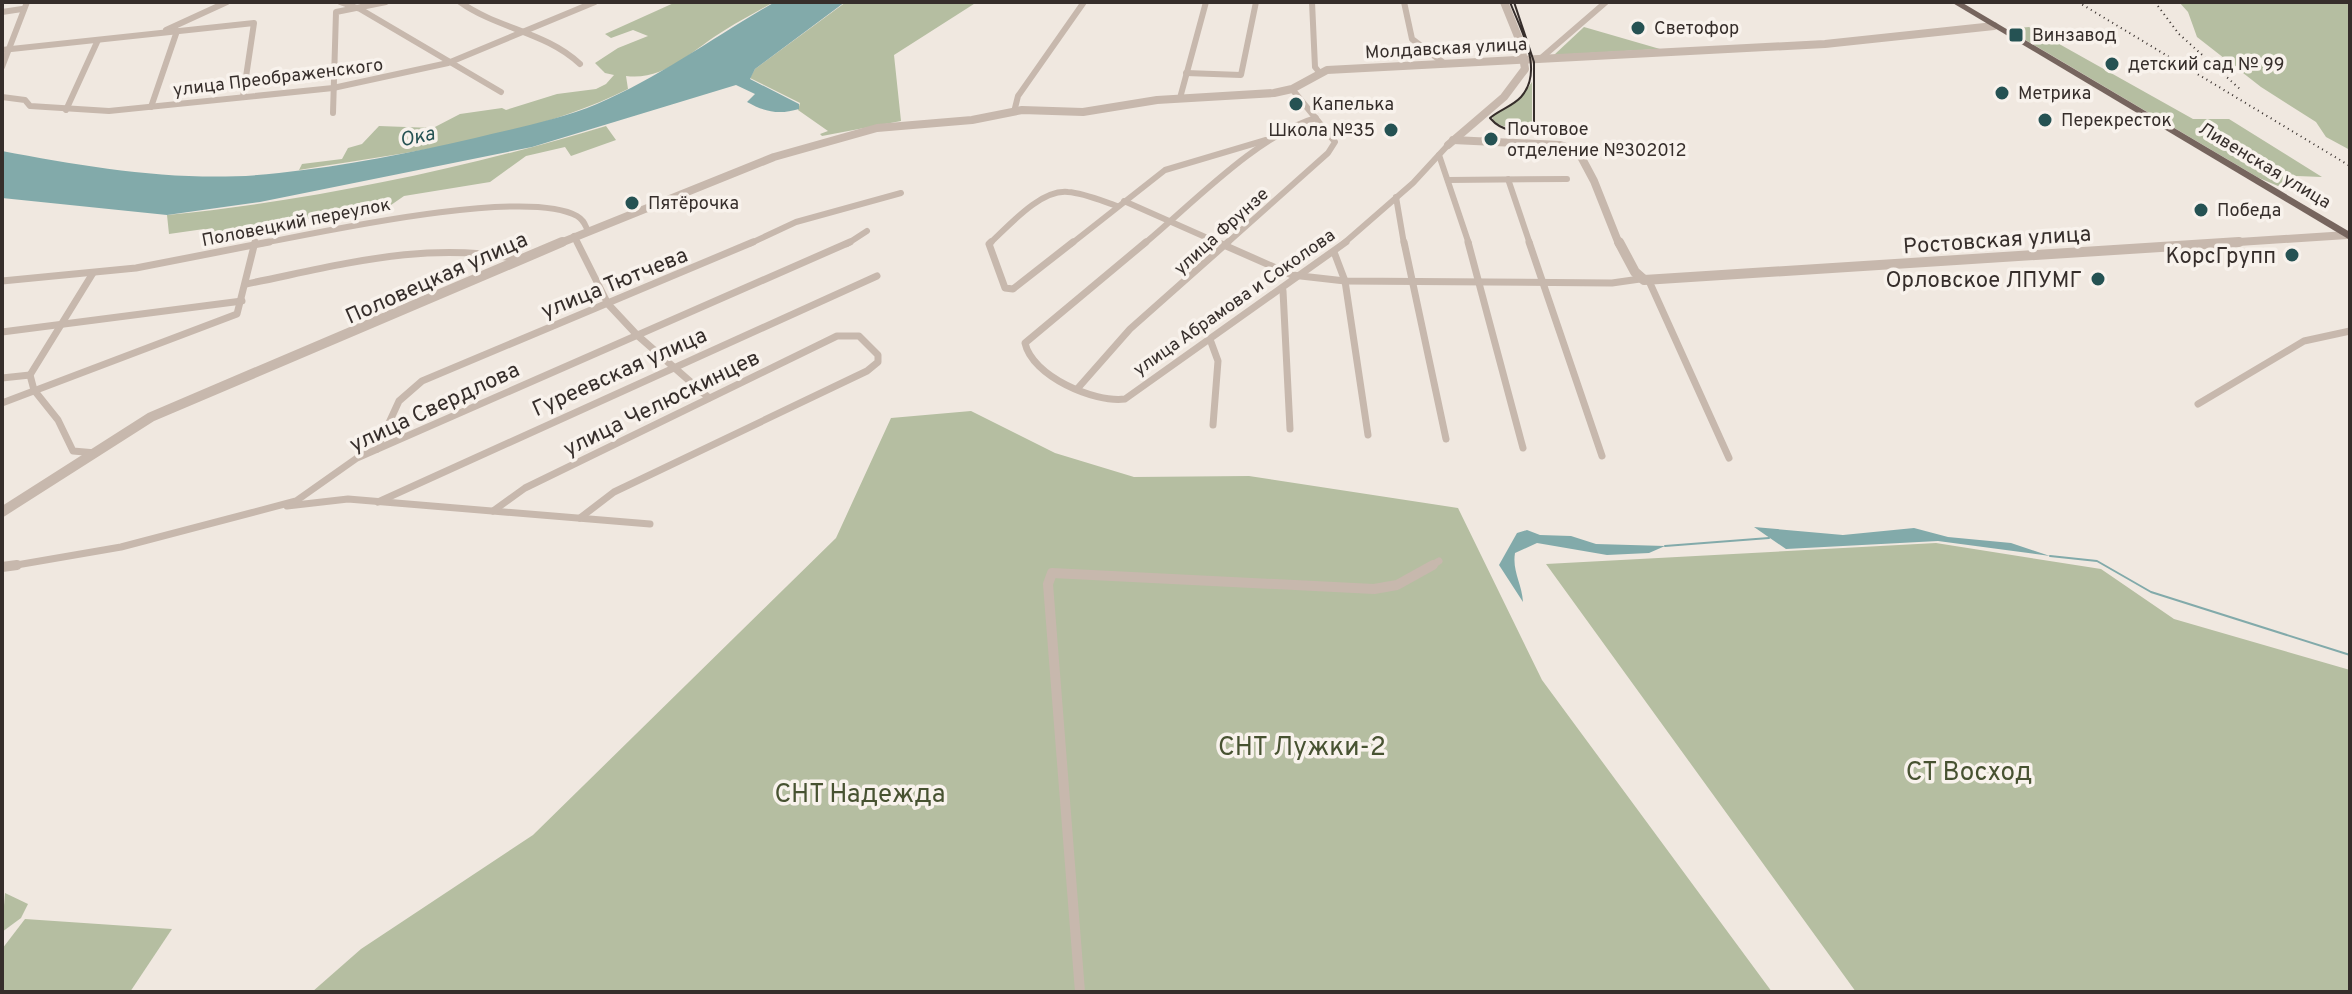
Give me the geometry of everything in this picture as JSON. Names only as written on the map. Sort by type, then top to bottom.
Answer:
[{"type":"main road","name":"Ливенская улица","points":[[1955,2],[2348,236]]},
{"type":"street","points":[[2,67],[12,49],[15,20],[27,2]]},
{"type":"street","points":[[162,33],[204,10],[227,2]]},
{"type":"street","points":[[340,2],[360,9],[501,92]]},
{"type":"street","points":[[333,113],[336,12],[386,2]]},
{"type":"street","points":[[460,2],[520,32],[560,47],[580,64]]},
{"type":"street","name":"улица Преображенского","points":[[2,97],[25,100],[30,106],[66,110],[151,107],[333,88],[448,63],[595,2]]},
{"type":"street","points":[[1014,112],[1018,96],[1084,2]]},
{"type":"street","points":[[1180,98],[1206,2]]},
{"type":"street","points":[[1186,73],[1241,75],[1256,2]]},
{"type":"street","points":[[1312,2],[1315,67],[1319,72]]},
{"type":"street","points":[[1404,2],[1412,39],[1445,64]]},
{"type":"street","points":[[1504,2],[1524,60]]},
{"type":"street","points":[[1540,59],[1606,2]]},
{"type":"street","points":[[2,12],[22,9]]},
{"type":"street","points":[[2,50],[254,23],[243,97]]},
{"type":"street","name":"Молдавская улица","points":[[905,124],[972,120],[1014,112],[1083,112],[1180,98],[1292,89],[1319,72],[1825,44],[1994,26]]},
{"type":"street","points":[[151,107],[177,31]]},
{"type":"street","points":[[66,110],[98,40]]},
{"type":"street","name":"улица Абрамова и Соколова","points":[[1078,388],[1082,394],[1108,401],[1125,399],[1283,291],[1334,252],[1508,93],[1524,74],[1524,60]]},
{"type":"street","name":"улица Фрунзе","points":[[1078,388],[1130,329],[1328,153],[1333,139],[1292,89]]},
{"type":"street","points":[[1078,388],[1052,375],[1027,353],[1025,343],[1271,139],[1295,124],[1316,118]]},
{"type":"street","name":"Половецкая улица","points":[[2,512],[151,417],[574,236],[774,157],[832,139],[905,124]]},
{"type":"street","points":[[1120,204],[1165,170],[1271,139]]},
{"type":"street","points":[[1450,143],[1573,148],[1581,153],[1631,270],[1644,280],[1729,458]]},
{"type":"street","points":[[1439,155],[1523,448]]},
{"type":"street","points":[[1508,179],[1602,456]]},
{"type":"street","points":[[1448,180],[1567,179]]},
{"type":"street","name":"Ростовская улица","points":[[1120,204],[1013,289],[1005,288],[989,244],[1058,192],[1066,191],[1120,204],[1171,222],[1275,270],[1345,281],[1612,283],[2348,236]]},
{"type":"street","name":"улица Тютчева","points":[[377,450],[394,408],[410,387],[686,273],[796,222],[901,193]]},
{"type":"street","points":[[1396,197],[1410,280],[1446,439]]},
{"type":"street","name":"Половецкий переулок","points":[[2,281],[136,268],[255,242],[396,217],[479,209],[536,209],[573,214],[582,219],[588,231]]},
{"type":"street","name":"улица Свердлова","points":[[2,567],[121,547],[296,501],[357,458],[837,250],[867,231]]},
{"type":"street","points":[[574,236],[608,304],[637,335],[709,398]]},
{"type":"street","points":[[2,403],[237,314],[255,242]]},
{"type":"street","points":[[246,284],[410,256],[475,249],[522,260]]},
{"type":"street","points":[[1334,252],[1345,281],[1368,435]]},
{"type":"street","points":[[93,273],[84,292],[58,325],[30,375],[34,390],[58,420],[73,451],[97,453]]},
{"type":"street","name":"Гуреевская улица","points":[[378,502],[672,366],[877,276]]},
{"type":"street","points":[[1283,291],[1290,429]]},
{"type":"street","points":[[2,332],[242,301]]},
{"type":"street","points":[[2198,404],[2304,341],[2350,331]]},
{"type":"street","name":"улица Челюскинцев","points":[[493,511],[525,488],[849,334],[859,336],[878,355],[878,362],[867,371],[614,492],[580,518]]},
{"type":"street","points":[[1211,342],[1218,361],[1213,425]]},
{"type":"street","points":[[2,378],[30,375]]},
{"type":"street","points":[[278,506],[301,507],[348,499],[650,524]]},
{"type":"street","points":[[1080,992],[1048,584],[1052,573],[1374,589],[1397,585],[1439,561]]},
{"type":"green space","points":[[676,2],[774,2],[666,69],[654,74],[626,76],[628,89],[590,106],[467,142],[299,170],[302,164],[342,159],[348,148],[362,144],[379,126],[433,128],[460,114],[506,110],[557,94],[596,89],[614,75],[605,73],[595,63],[618,48],[648,36],[633,30],[611,38],[605,34]]},
{"type":"green space","points":[[846,2],[977,2],[894,55],[901,121],[822,136],[820,134],[828,131],[798,110],[800,103],[750,78],[755,69]]},
{"type":"green space","points":[[2179,2],[2350,2],[2350,150],[2326,137],[2316,122],[2261,87],[2197,37],[2188,12]]},
{"type":"green space","points":[[1584,27],[1660,49],[1554,55]]},
{"type":"green space","points":[[2029,27],[2193,119],[2229,119],[2322,177],[2297,176],[2278,186],[2259,178],[2007,29]]},
{"type":"green space","points":[[1532,82],[1532,125],[1512,129],[1494,123],[1492,116],[1520,99]]},
{"type":"green space","points":[[606,126],[616,140],[571,156],[565,147],[526,156],[490,182],[404,196],[391,205],[213,235],[204,229],[169,234],[167,215],[278,201],[389,181],[498,156]]},
{"type":"green space","points":[[971,411],[1055,453],[1134,477],[1249,476],[1458,508],[1542,680],[1772,992],[312,992],[361,949],[533,835],[836,538],[891,418]]},
{"type":"green space","name":"СТ Восход","points":[[1936,543],[2101,569],[2174,619],[2350,670],[2350,992],[1856,992],[1546,564]]},
{"type":"green space","points":[[5,893],[28,904],[21,918],[2,932]]},
{"type":"green space","points":[[25,919],[172,929],[130,992],[2,992],[2,949]]},
{"type":"water","points":[[775,2],[845,2],[755,69],[750,79],[799,104],[799,109],[792,111],[772,112],[747,102],[755,94],[736,85],[532,147],[260,202],[167,215],[2,198],[2,151],[140,172],[245,176],[377,158],[537,123],[582,110],[621,93]]},
{"type":"water","points":[[1754,527],[1843,535],[1914,528],[1948,537],[2011,543],[2050,556],[1938,541],[1786,549]]},
{"type":"water","points":[[1527,530],[1540,535],[1571,536],[1596,544],[1665,546],[1649,553],[1607,555],[1537,543],[1515,553],[1523,602],[1499,565],[1517,533]]},
{"type":"waterway","points":[[1665,546],[1769,538]]},
{"type":"waterway","points":[[2050,556],[2097,561],[2151,592],[2350,655]]},
{"type":"tram line","points":[[1510,2],[1528,50],[1531,75],[1521,97],[1490,118],[1505,129],[1517,130],[1534,123],[1534,62],[1514,2]]},
{"type":"railway","points":[[2078,2],[2350,166]]},
{"type":"railway","points":[[2155,2],[2179,34],[2241,90]]},
{"type":"place","name":"Светофор","points":[[1638,28]]},
{"type":"place","name":"Винзавод","points":[[2016,35]]},
{"type":"place","name":"детский сад № 99","points":[[2112,64]]},
{"type":"place","name":"Метрика","points":[[2002,93]]},
{"type":"place","name":"Капелька","points":[[1296,104]]},
{"type":"place","name":"Перекресток","points":[[2045,120]]},
{"type":"place","name":"Школа №35","points":[[1391,130]]},
{"type":"place","name":"Почтовое отделение №302012","points":[[1491,139]]},
{"type":"place","name":"Пятёрочка","points":[[632,203]]},
{"type":"place","name":"Победа","points":[[2201,210]]},
{"type":"place","name":"КорсГрупп","points":[[2292,255]]},
{"type":"place","name":"Орловское ЛПУМГ","points":[[2098,279]]},
{"type":"water label","name":"Ока","points":[[417,136]]},
{"type":"park label","name":"СНТ Лужки-2","points":[[1302,746]]},
{"type":"park label","name":"СНТ Надежда","points":[[860,793]]}]
